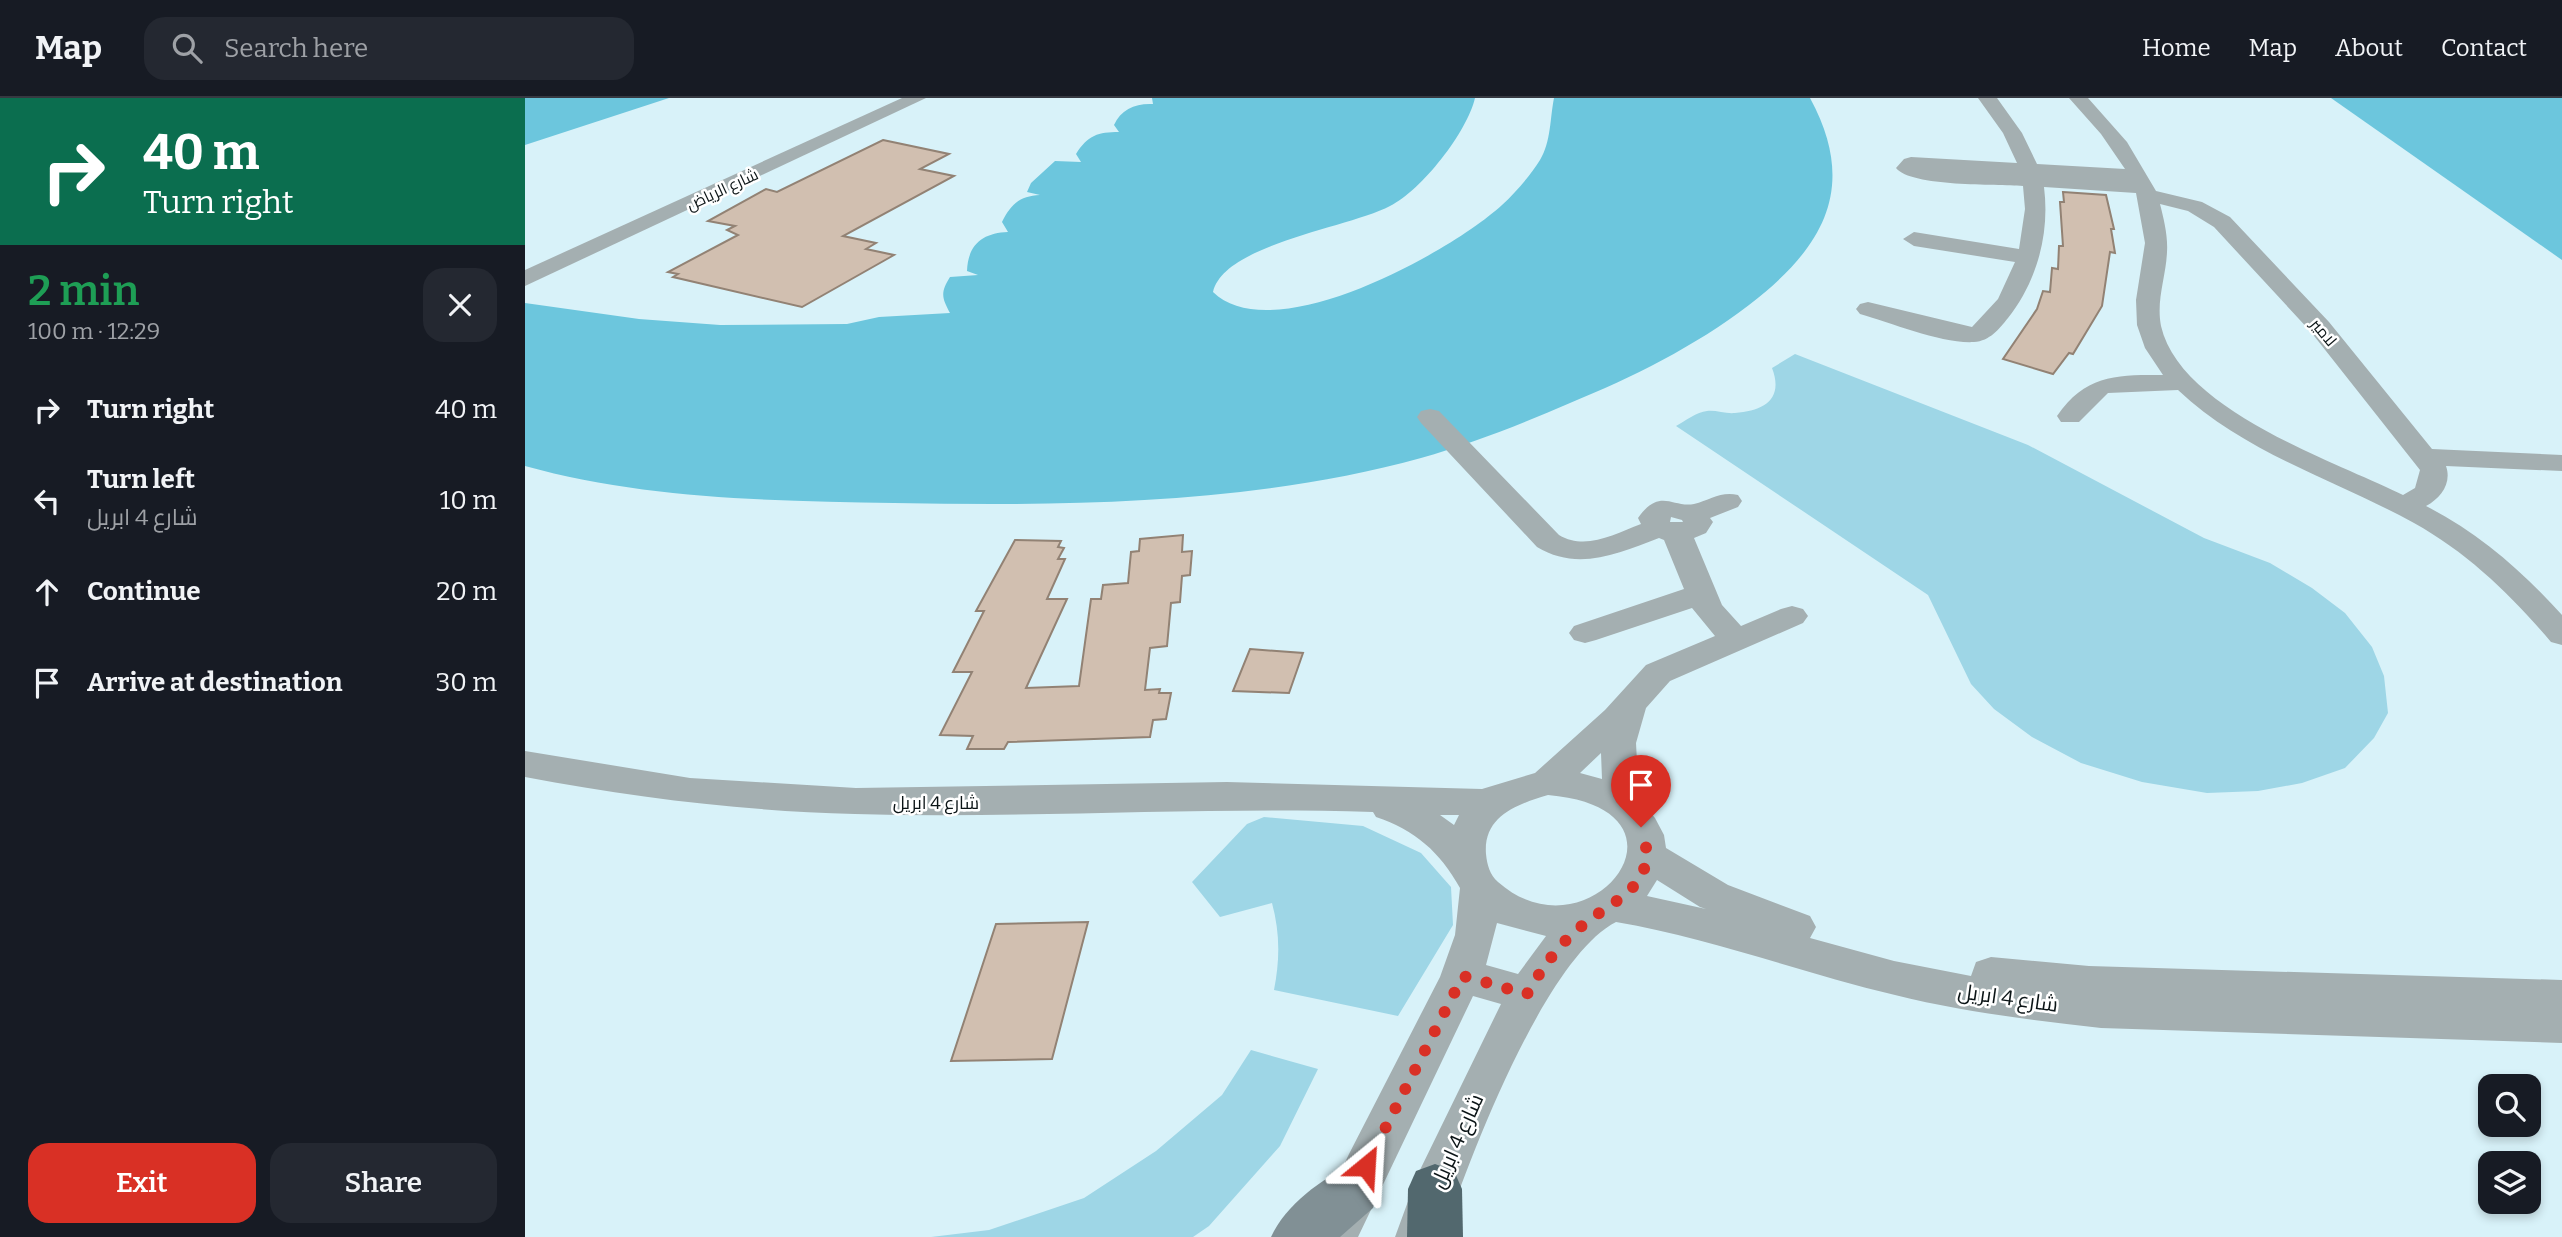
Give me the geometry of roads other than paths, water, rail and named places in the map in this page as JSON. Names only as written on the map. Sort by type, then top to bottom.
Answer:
[{"type":"main road","points":[[1299,1237],[1344,1214]]},
{"type":"street","name":"شارع الرياض","points":[[530,277],[917,98]]},
{"type":"street","points":[[1868,309],[1958,334],[1979,334],[2018,286],[2036,220],[2032,175],[2014,131],[1987,98]]},
{"type":"street","points":[[2078,98],[2132,159],[2143,186],[2156,246],[2147,322],[2157,348],[2183,382],[2244,429],[2458,537],[2527,596],[2562,635]]},
{"type":"street","points":[[1911,163],[1925,163],[2032,175],[1922,174],[1906,168],[1911,163]]},
{"type":"street","name":"لامير","points":[[2032,175],[2143,186],[2195,206],[2223,222],[2320,327],[2430,463]]},
{"type":"street","points":[[1914,239],[2028,257]]},
{"type":"street","points":[[2070,416],[2099,388],[2118,383],[2183,382]]},
{"type":"street","points":[[1430,417],[1548,541],[1560,549],[1592,551],[1676,525],[1728,501]]},
{"type":"street","points":[[2400,506],[2425,495],[2432,488],[2430,463],[2498,468],[2510,463],[2562,463]]},
{"type":"street","points":[[1676,525],[1710,612],[1748,635]]},
{"type":"street","points":[[1585,633],[1705,596]]},
{"type":"street","points":[[1548,782],[1658,673],[1792,616]]},
{"type":"street","points":[[1621,803],[1618,743],[1628,708],[1639,694]]},
{"type":"street","name":"شارع 4 ابريل","points":[[525,764],[633,784],[748,796],[846,801],[933,804],[1214,796],[1482,802],[1495,799]]},
{"type":"street","points":[[1344,1214],[1463,976],[1478,932],[1472,875],[1465,844],[1469,827],[1495,799],[1529,785],[1548,782],[1575,784],[1599,791],[1621,803],[1641,827],[1647,855],[1637,883],[1606,909],[1563,920],[1524,916],[1506,910],[1472,875]]},
{"type":"street","name":"شارع 4 ابريل","points":[[1349,799],[1390,807],[1426,822],[1442,833],[1472,875]]},
{"type":"street","name":"شارع 4 ابريل","points":[[1647,855],[1690,883],[1739,908],[1869,960]]},
{"type":"street","name":"شارع 4 ابريل","points":[[1430,1221],[1527,994],[1558,949],[1606,909],[1710,925],[1869,960],[1991,997],[2101,1010],[2405,1006],[2562,997]]},
{"type":"street","points":[[1463,976],[1527,994]]},
{"type":"street","name":"شارع 4 ابريل","points":[[2405,1006],[2562,1025]]}]
